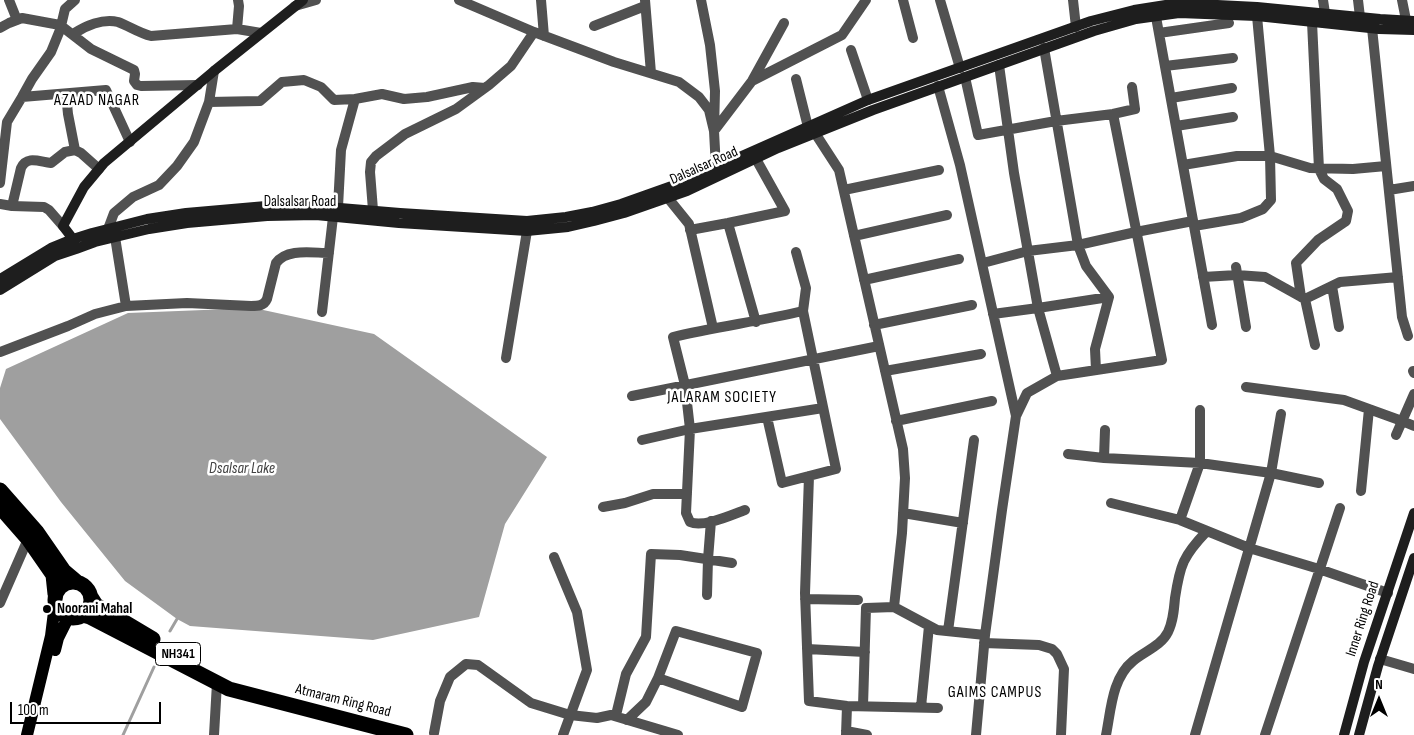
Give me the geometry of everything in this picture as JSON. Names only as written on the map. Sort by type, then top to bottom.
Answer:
[{"type":"highway","name":"NH341","points":[[0,490],[37,532],[64,571],[86,587],[91,596]]},
{"type":"highway","points":[[1,511],[28,539],[53,575],[55,599]]},
{"type":"highway","points":[[55,599],[61,585],[72,581],[77,582]]},
{"type":"highway","points":[[76,616],[90,607],[91,596]]},
{"type":"highway","name":"Atmaram Ring Road","points":[[91,596],[96,605],[226,683],[272,700]]},
{"type":"highway","name":"NH341","points":[[55,599],[60,613],[76,616]]},
{"type":"highway","name":"Atmaram Ring Road","points":[[76,616],[90,617],[229,689],[406,735]]},
{"type":"main road","points":[[27,735],[51,636],[55,599]]},
{"type":"main road","points":[[34,735],[58,638],[76,616]]},
{"type":"street","points":[[9,0],[18,20]]},
{"type":"street","points":[[0,183],[7,122],[32,79],[51,52],[60,30],[65,9],[74,0]]},
{"type":"street","points":[[237,29],[238,0]]},
{"type":"street","points":[[63,226],[84,186],[99,169],[198,84],[299,3],[316,0]]},
{"type":"street","points":[[459,0],[539,34],[614,62],[679,82],[699,97],[709,110],[714,131]]},
{"type":"street","points":[[372,210],[371,162],[405,134],[456,109],[511,66],[539,34],[541,0]]},
{"type":"street","points":[[701,0],[710,45],[715,91],[714,131],[716,168]]},
{"type":"street","points":[[752,81],[842,35],[866,0]]},
{"type":"street","points":[[903,0],[913,38]]},
{"type":"street","points":[[940,0],[963,72],[978,135],[1056,121],[1113,114],[1135,108],[1132,87]]},
{"type":"street","points":[[1073,0],[1076,26]]},
{"type":"street","points":[[1322,0],[1325,13]]},
{"type":"street","points":[[1358,0],[1360,17]]},
{"type":"street","points":[[1402,0],[1410,20]]},
{"type":"street","name":"Dalsalsar Road","points":[[335,212],[372,210],[527,221],[566,218],[621,204],[683,182],[811,130],[938,86],[963,72],[1076,26],[1134,10],[1209,2],[1246,3],[1284,5],[1325,13],[1360,17],[1410,20]]},
{"type":"street","points":[[594,26],[645,3],[651,73]]},
{"type":"street","points":[[1154,8],[1212,325]]},
{"type":"street","name":"Dalsalsar Road","points":[[0,279],[50,248],[75,244],[147,219],[186,213],[266,206],[316,206],[335,212],[409,223],[527,231],[577,225],[624,213],[687,191],[756,159],[868,100],[963,72],[999,64],[1094,31],[1136,19],[1154,8],[1179,13],[1257,16],[1372,28],[1414,30]]},
{"type":"street","points":[[983,263],[1028,251],[1078,245],[1136,232],[1241,218],[1263,209],[1270,200],[1270,156],[1257,16]]},
{"type":"street","points":[[0,28],[22,18],[60,25],[91,49],[134,70],[136,74],[134,81],[137,85],[198,84]]},
{"type":"street","points":[[73,34],[95,23],[116,22],[151,36],[237,29],[261,33]]},
{"type":"street","points":[[1312,22],[1320,168],[1324,179],[1337,188],[1348,211],[1346,221],[1318,240],[1296,263],[1315,345]]},
{"type":"street","points":[[714,131],[752,81],[784,23]]},
{"type":"street","points":[[1159,33],[1229,24]]},
{"type":"street","points":[[1372,28],[1402,318],[1408,336]]},
{"type":"street","points":[[1044,48],[1078,245],[1086,266],[1109,297]]},
{"type":"street","points":[[851,50],[868,100]]},
{"type":"street","points":[[1165,66],[1233,58]]},
{"type":"street","points":[[999,64],[1014,173],[1038,308],[1057,376]]},
{"type":"street","points":[[126,306],[111,233],[114,213],[133,198],[159,185],[177,166],[194,142],[209,102],[214,71]]},
{"type":"street","points":[[796,79],[811,130],[839,170],[903,449],[905,478],[894,608]]},
{"type":"street","points":[[209,102],[260,101],[282,82],[304,80],[321,87],[334,100],[355,99],[382,94],[404,99],[428,97],[472,87],[485,88]]},
{"type":"street","points":[[938,86],[960,165],[1016,416]]},
{"type":"street","points":[[1171,98],[1232,88]]},
{"type":"street","points":[[22,98],[106,90],[130,142]]},
{"type":"street","points":[[66,94],[75,150]]},
{"type":"street","points":[[322,312],[341,150],[355,99]]},
{"type":"street","points":[[976,735],[985,639],[1016,416],[1027,393],[1057,376],[1162,360],[1113,114]]},
{"type":"street","points":[[1176,126],[1233,117]]},
{"type":"street","points":[[12,206],[21,168],[27,160],[51,162],[65,152],[75,150],[82,153],[99,169]]},
{"type":"street","points":[[1183,165],[1237,156],[1270,156],[1310,168],[1353,169],[1386,166]]},
{"type":"street","points":[[690,230],[785,211],[756,159]]},
{"type":"street","points":[[2,164],[21,168]]},
{"type":"street","points":[[844,190],[939,170]]},
{"type":"street","points":[[1389,190],[1414,186]]},
{"type":"street","points":[[668,198],[689,224],[713,328]]},
{"type":"street","points":[[0,204],[44,207],[63,226],[75,244]]},
{"type":"street","points":[[854,236],[947,215]]},
{"type":"street","points":[[728,223],[756,322]]},
{"type":"street","points":[[506,358],[527,231]]},
{"type":"street","name":"Dalsalsar Road","points":[[0,290],[75,244]]},
{"type":"street","points":[[768,417],[782,483],[836,469],[803,311],[806,288],[796,252]]},
{"type":"street","points":[[0,352],[95,314],[126,306],[187,303],[261,305],[267,300],[276,263],[279,260],[287,254],[329,253]]},
{"type":"street","points":[[864,280],[959,259]]},
{"type":"street","points":[[1203,278],[1237,271],[1265,277],[1303,298]]},
{"type":"street","points":[[1237,271],[1246,327]]},
{"type":"street","points":[[1303,298],[1340,282],[1398,277]]},
{"type":"street","points":[[1332,286],[1339,326]]},
{"type":"street","points":[[993,314],[1109,297]]},
{"type":"street","points":[[1096,370],[1096,349],[1109,297]]},
{"type":"street","points":[[874,325],[972,305]]},
{"type":"street","points":[[745,510],[695,524],[690,522],[686,513],[690,429],[685,385],[674,337],[803,311]]},
{"type":"street","points":[[632,396],[812,358],[879,346]]},
{"type":"street","points":[[885,371],[981,354]]},
{"type":"street","points":[[1246,387],[1344,400],[1414,426]]},
{"type":"street","points":[[1396,435],[1414,394]]},
{"type":"street","points":[[896,421],[992,401]]},
{"type":"street","points":[[642,440],[690,429],[823,408]]},
{"type":"street","points":[[1361,491],[1369,409]]},
{"type":"street","points":[[1180,520],[1200,463],[1200,410]]},
{"type":"street","points":[[1195,735],[1270,473],[1281,414]]},
{"type":"street","points":[[1104,458],[1105,430]]},
{"type":"street","points":[[948,631],[974,440]]},
{"type":"street","points":[[1068,454],[1104,458],[1200,463],[1270,473],[1319,483]]},
{"type":"street","points":[[809,476],[805,599],[809,701],[847,706],[938,708]]},
{"type":"street","points":[[603,507],[625,503],[653,494],[687,494]]},
{"type":"street","points":[[1110,502],[1180,520],[1249,548],[1388,593]]},
{"type":"street","points":[[1265,735],[1340,508]]},
{"type":"street","points":[[903,513],[963,523]]},
{"type":"street","name":"Inner Ring Road","points":[[1344,735],[1364,662],[1414,513]]},
{"type":"street","points":[[707,595],[711,521]]},
{"type":"street","points":[[1106,735],[1116,685],[1131,662],[1156,646],[1168,632],[1178,577],[1183,562],[1192,547],[1207,531]]},
{"type":"street","points":[[0,603],[28,539]]},
{"type":"street","points":[[434,733],[440,701],[450,676],[466,664],[478,665],[531,703],[570,715],[597,718],[616,715],[626,674],[646,637],[651,554],[708,558],[732,563]]},
{"type":"street","points":[[554,557],[577,612],[587,670],[563,735]]},
{"type":"street","name":"Inner Ring Road","points":[[1359,735],[1380,659],[1414,558]]},
{"type":"street","points":[[805,599],[858,600]]},
{"type":"street","points":[[864,706],[866,608],[894,608],[937,630],[985,639],[1039,645],[1052,649],[1057,654],[1064,670],[1061,735]]},
{"type":"street","points":[[921,707],[928,626]]},
{"type":"street","points":[[627,720],[646,702],[658,678],[676,632],[757,653],[742,708],[658,678]]},
{"type":"street","points":[[807,649],[865,652]]},
{"type":"street","points":[[1380,659],[1414,669]]},
{"type":"street","points":[[214,735],[217,683]]},
{"type":"street","points":[[847,706],[846,733],[867,735]]},
{"type":"street","points":[[611,715],[678,735]]},
{"type":"water","name":"Dsalsar Lake","points":[[254,308],[374,334],[547,457],[505,524],[479,617],[373,640],[190,626],[177,619],[125,581],[61,502],[0,419],[0,388],[6,369],[128,313]]},
{"type":"waterway","points":[[170,631],[177,619]]},
{"type":"waterway","points":[[123,735],[154,667]]},
{"type":"place","name":"Noorani Mahal","points":[[47,609]]},
{"type":"district","name":"AZAAD NAGAR","points":[[97,101]]},
{"type":"district","name":"JALARAM SOCIETY","points":[[722,398]]},
{"type":"district","name":"GAIMS CAMPUS","points":[[995,693]]}]
